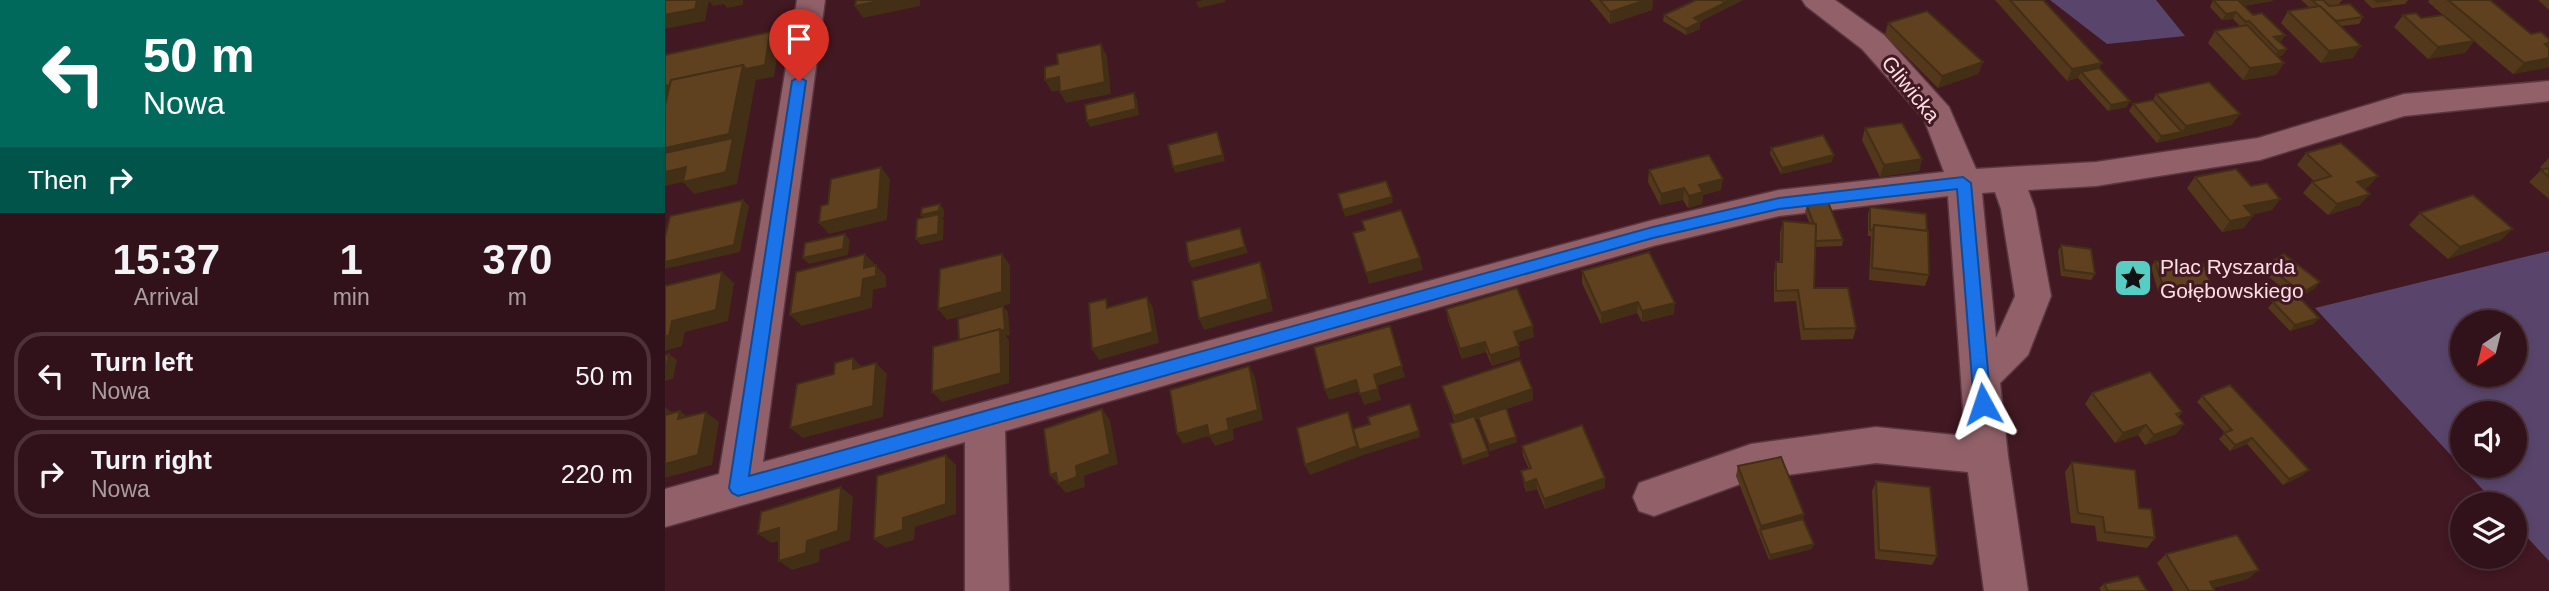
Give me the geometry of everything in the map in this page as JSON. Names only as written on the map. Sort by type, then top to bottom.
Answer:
[{"type":"street","points":[[738,488],[811,0]]},
{"type":"street","name":"Gliwicka","points":[[1816,0],[1873,42],[1938,115],[1963,183],[1987,456],[2006,591]]},
{"type":"street","points":[[665,508],[1653,233],[1779,203],[1963,183],[2096,174],[2260,149],[2338,123],[2405,105],[2549,91]]},
{"type":"street","points":[[1980,378],[2015,344],[2033,296],[2018,209],[2008,180]]},
{"type":"street","points":[[985,419],[987,591]]},
{"type":"street","points":[[1654,497],[1751,461],[1876,445],[1987,456]]},
{"type":"shaded area","points":[[2050,0],[2156,0],[2185,36],[2107,44]]},
{"type":"shaded area","points":[[2549,251],[2549,561],[2527,537],[2527,492],[2485,492],[2472,478],[2527,478],[2527,401],[2450,401],[2450,454],[2315,308]]},
{"type":"building","points":[[665,0],[697,0],[695,9],[665,15]]},
{"type":"building","points":[[856,0],[884,0],[855,6]]},
{"type":"building","points":[[1600,0],[1646,0],[1610,12]]},
{"type":"building","points":[[1696,0],[1722,0],[1725,3],[1694,18],[1700,22],[1686,29],[1664,15]]},
{"type":"building","points":[[2010,0],[2043,0],[2102,63],[2072,69]]},
{"type":"building","points":[[2213,0],[2238,0],[2253,15],[2262,13],[2285,35],[2274,37],[2287,49],[2278,51],[2249,21],[2246,22],[2236,12],[2226,14]]},
{"type":"building","points":[[2312,0],[2323,0],[2329,6],[2350,4],[2363,17],[2336,21]]},
{"type":"building","points":[[2448,0],[2490,0],[2531,34],[2541,32],[2549,39],[2549,43],[2545,44],[2549,48],[2549,58],[2524,63]]},
{"type":"building","points":[[2320,6],[2361,46],[2329,51],[2288,11]]},
{"type":"building","points":[[1927,11],[1983,62],[1942,76],[1888,23]]},
{"type":"building","points":[[2416,13],[2421,18],[2443,15],[2474,41],[2438,47],[2403,15]]},
{"type":"building","points":[[2247,25],[2284,63],[2250,68],[2215,31]]},
{"type":"building","points":[[770,32],[765,65],[746,69],[743,65],[671,80],[670,85],[665,86],[665,55]]},
{"type":"building","points":[[1101,44],[1105,82],[1060,92],[1059,77],[1045,80],[1045,67],[1058,64],[1057,54]]},
{"type":"building","points":[[743,65],[729,134],[665,148],[665,105],[671,80]]},
{"type":"building","points":[[2099,68],[2130,101],[2111,105],[2081,72]]},
{"type":"building","points":[[2209,82],[2240,114],[2186,126],[2156,94]]},
{"type":"building","points":[[1134,93],[1136,109],[1087,121],[1085,105]]},
{"type":"building","points":[[2153,100],[2182,132],[2161,136],[2133,104]]},
{"type":"building","points":[[1902,123],[1922,159],[1884,165],[1865,128]]},
{"type":"building","points":[[1217,132],[1223,155],[1173,167],[1168,145]]},
{"type":"building","points":[[1823,135],[1834,155],[1782,168],[1771,148]]},
{"type":"building","points":[[733,138],[726,172],[683,182],[686,167],[665,172],[665,153]]},
{"type":"building","points":[[2341,143],[2378,176],[2357,182],[2370,194],[2337,204],[2312,182],[2331,176],[2306,153]]},
{"type":"building","points":[[1709,155],[1723,179],[1699,185],[1703,192],[1689,196],[1684,188],[1661,194],[1649,170]]},
{"type":"building","points":[[881,167],[878,209],[819,223],[821,206],[828,204],[831,179]]},
{"type":"building","points":[[2549,168],[2549,177],[2541,170]]},
{"type":"building","points":[[2236,169],[2251,186],[2267,183],[2280,199],[2244,206],[2253,216],[2230,221],[2195,177]]},
{"type":"building","points":[[1386,181],[1392,197],[1343,210],[1338,194]]},
{"type":"building","points":[[2473,195],[2513,229],[2460,247],[2420,213]]},
{"type":"building","points":[[743,200],[734,245],[665,262],[665,237],[670,216]]},
{"type":"building","points":[[1828,202],[1843,240],[1815,241],[1816,224],[1807,206]]},
{"type":"building","points":[[940,204],[939,211],[921,215],[922,208]]},
{"type":"building","points":[[1870,207],[1926,214],[1927,231],[1874,225],[1873,230],[1870,230]]},
{"type":"building","points":[[1401,210],[1420,258],[1366,273],[1353,233],[1365,230],[1362,221]]},
{"type":"building","points":[[939,214],[938,234],[916,239],[917,219]]},
{"type":"building","points":[[1783,221],[1816,224],[1814,288],[1848,288],[1856,328],[1804,329],[1798,290],[1776,291],[1776,262],[1782,262]]},
{"type":"building","points":[[1874,225],[1928,231],[1929,275],[1872,268]]},
{"type":"building","points":[[1240,228],[1245,247],[1189,262],[1186,242]]},
{"type":"building","points":[[845,234],[843,249],[803,258],[805,243]]},
{"type":"building","points":[[2061,245],[2091,249],[2095,274],[2064,270]]},
{"type":"building","points":[[1649,252],[1675,303],[1642,311],[1638,302],[1601,313],[1582,271]]},
{"type":"building","points":[[865,254],[864,268],[876,265],[876,276],[863,279],[861,297],[790,315],[796,272]]},
{"type":"building","points":[[1002,254],[1002,292],[938,309],[940,269]]},
{"type":"building","points":[[2284,254],[2320,282],[2302,293],[2266,265]]},
{"type":"building","points":[[2155,261],[2203,264],[2214,292],[2164,289]]},
{"type":"building","points":[[1260,262],[1268,299],[1199,319],[1192,281]]},
{"type":"building","points":[[722,272],[716,310],[672,321],[669,336],[665,336],[665,286]]},
{"type":"building","points":[[1517,288],[1533,326],[1514,332],[1519,346],[1490,355],[1485,342],[1460,349],[1446,309]]},
{"type":"building","points":[[2297,295],[2319,318],[2295,325],[2273,302]]},
{"type":"building","points":[[1147,297],[1153,332],[1092,349],[1089,303],[1106,299],[1107,308]]},
{"type":"building","points":[[1003,306],[1005,329],[959,341],[958,319]]},
{"type":"building","points":[[1390,326],[1402,366],[1374,375],[1378,389],[1360,394],[1356,380],[1325,390],[1314,347]]},
{"type":"building","points":[[1000,329],[1001,373],[932,392],[933,347]]},
{"type":"building","points":[[669,354],[665,373],[665,356]]},
{"type":"building","points":[[853,358],[853,369],[876,363],[873,406],[790,428],[797,384],[834,374],[835,363]]},
{"type":"building","points":[[1520,360],[1532,389],[1454,416],[1442,386]]},
{"type":"building","points":[[1249,366],[1258,410],[1227,419],[1229,430],[1209,436],[1207,425],[1177,434],[1170,390]]},
{"type":"building","points":[[2150,372],[2182,412],[2176,414],[2184,424],[2154,435],[2146,425],[2123,433],[2092,393]]},
{"type":"building","points":[[2230,385],[2309,470],[2289,479],[2252,438],[2235,445],[2224,433],[2232,430],[2202,396]]},
{"type":"building","points":[[1410,404],[1419,431],[1359,450],[1353,429],[1370,424],[1368,417]]},
{"type":"building","points":[[1506,408],[1516,437],[1489,445],[1478,417]]},
{"type":"building","points":[[1102,409],[1110,454],[1076,466],[1077,477],[1058,484],[1056,473],[1050,475],[1044,429]]},
{"type":"building","points":[[680,411],[678,419],[706,412],[698,455],[665,464],[665,415]]},
{"type":"building","points":[[1348,412],[1357,446],[1305,465],[1297,428]]},
{"type":"building","points":[[1474,416],[1488,451],[1462,460],[1450,424]]},
{"type":"building","points":[[1582,425],[1605,478],[1544,499],[1536,479],[1525,483],[1521,471],[1531,468],[1522,446]]},
{"type":"building","points":[[946,455],[946,504],[903,518],[903,530],[874,539],[877,476]]},
{"type":"building","points":[[1781,457],[1804,514],[1761,526],[1738,466]]},
{"type":"building","points":[[2072,462],[2135,470],[2139,508],[2151,509],[2155,538],[2105,532],[2103,517],[2078,513]]},
{"type":"building","points":[[1876,481],[1930,487],[1937,556],[1879,550]]},
{"type":"building","points":[[841,487],[838,531],[807,541],[806,553],[779,561],[779,528],[758,534],[761,512]]},
{"type":"building","points":[[1803,519],[1814,544],[1770,555],[1760,530]]},
{"type":"building","points":[[2237,535],[2259,570],[2210,582],[2215,591],[2189,591],[2166,554]]},
{"type":"building","points":[[2138,576],[2147,591],[2108,591],[2104,584]]},
{"type":"place","name":"Plac Ryszarda Gołębowskiego","points":[[2133,278]]},
{"type":"route","points":[[799,81],[738,488],[1653,233],[1779,203],[1963,183],[1983,404]]}]
